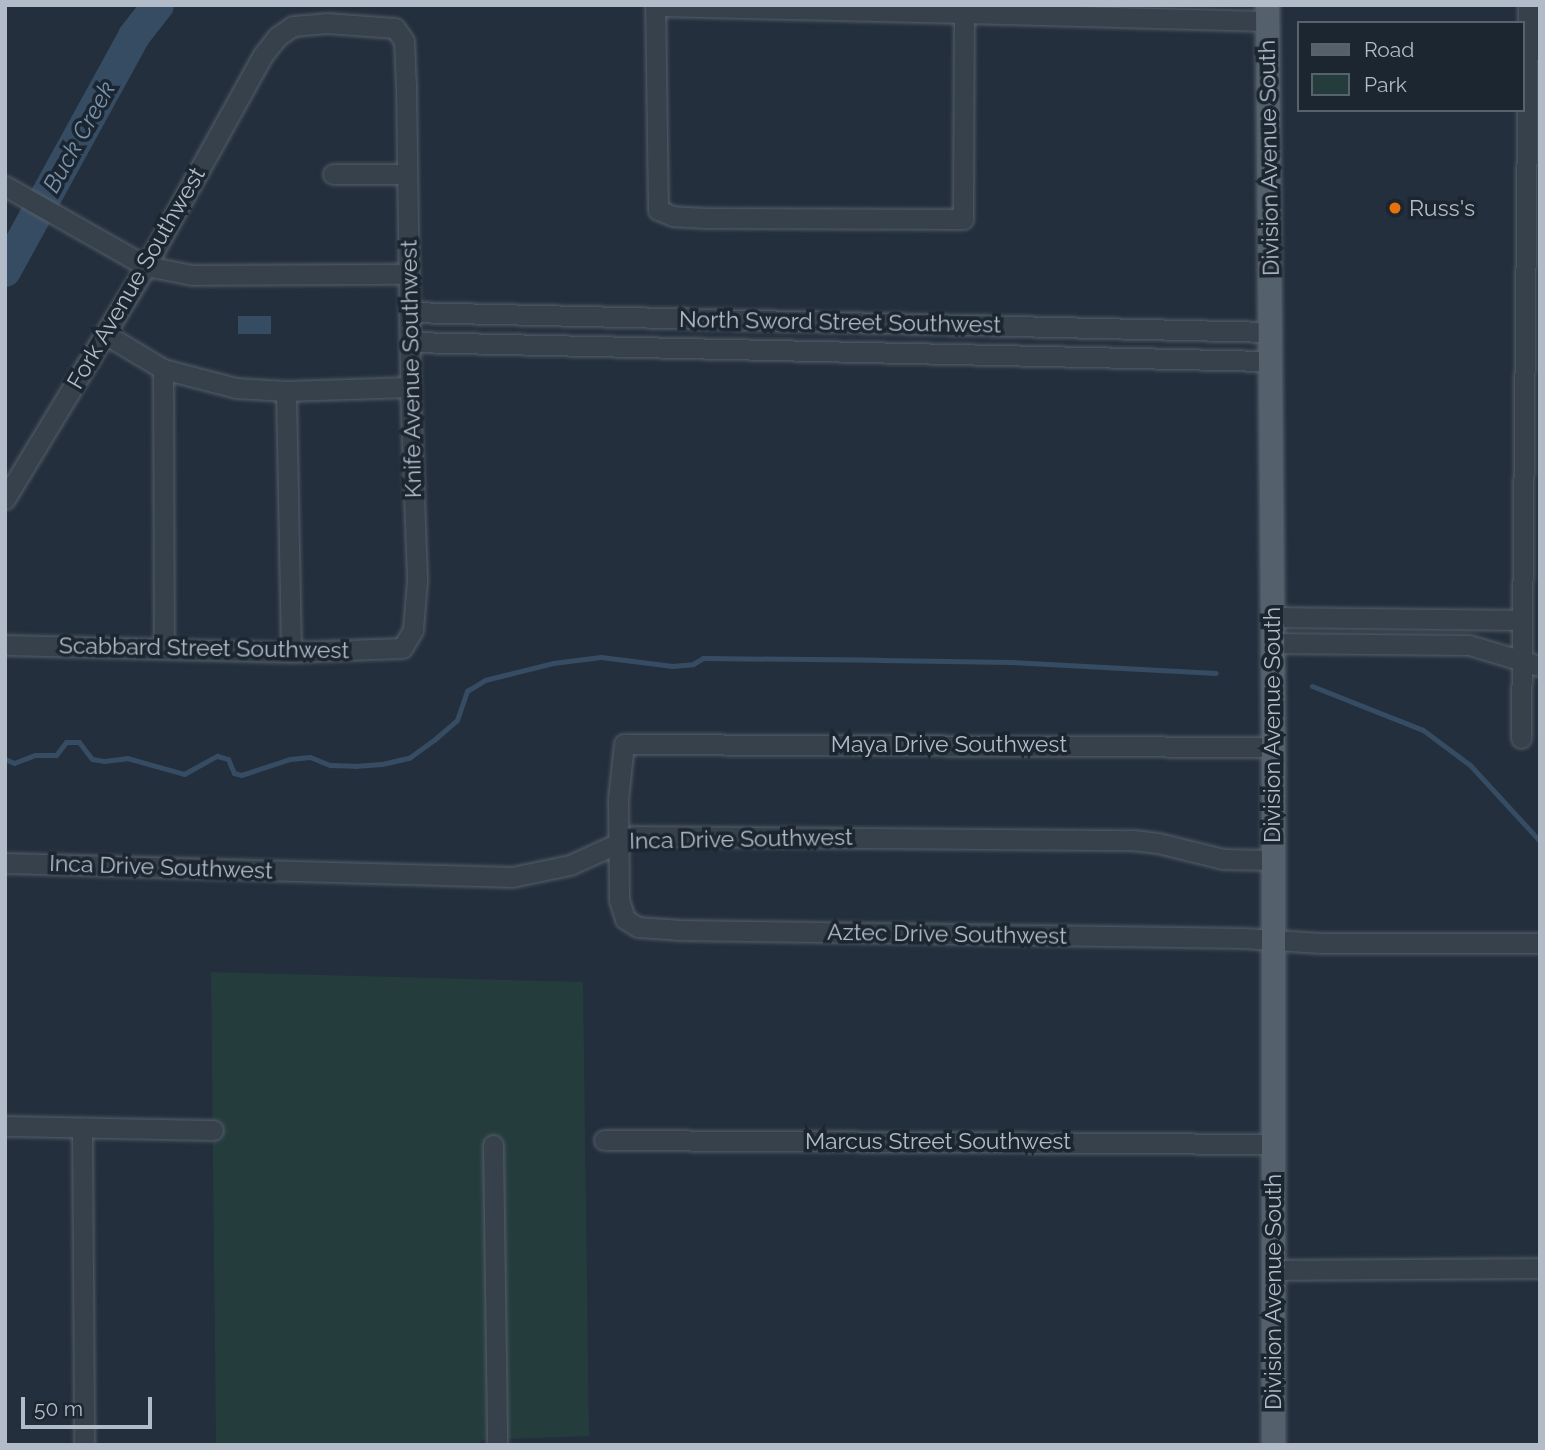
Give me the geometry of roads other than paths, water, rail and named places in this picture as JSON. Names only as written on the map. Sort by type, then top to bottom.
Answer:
[{"type":"main road","name":"Division Avenue South","points":[[1267,13],[1273,747],[1273,1445]]},
{"type":"street","points":[[1521,738],[1531,664],[1522,620],[1532,512],[1533,107],[1528,5]]},
{"type":"street","points":[[964,13],[963,219],[706,218],[673,216],[658,210],[654,6],[964,13],[1267,13]]},
{"type":"street","name":"Fork Avenue Southwest","points":[[5,499],[146,265],[263,55],[277,37],[293,26],[326,23],[395,28],[404,41],[406,86]]},
{"type":"street","name":"Knife Avenue Southwest","points":[[402,648],[413,630],[417,580],[410,387],[406,86]]},
{"type":"street","points":[[333,174],[407,174]]},
{"type":"street","points":[[5,186],[146,265],[192,275],[409,274]]},
{"type":"street","name":"North Sword Street Southwest","points":[[409,312],[1270,331]]},
{"type":"street","points":[[105,334],[163,369],[236,388],[286,391],[410,387]]},
{"type":"street","name":"North Sword Street Southwest","points":[[410,342],[1270,361]]},
{"type":"street","points":[[163,369],[164,648]]},
{"type":"street","points":[[286,391],[291,652]]},
{"type":"street","points":[[1272,617],[1522,620]]},
{"type":"street","points":[[1272,643],[1469,645],[1531,664]]},
{"type":"street","name":"Scabbard Street Southwest","points":[[5,645],[291,652],[402,648]]},
{"type":"street","name":"Maya Drive Southwest","points":[[618,841],[618,799],[624,744],[1273,747]]},
{"type":"street","name":"Inca Drive Southwest","points":[[5,863],[512,877],[570,865],[634,836],[1133,840],[1158,843],[1223,859],[1272,860]]},
{"type":"street","name":"Aztec Drive Southwest","points":[[618,841],[619,900],[625,919],[638,928],[1540,943]]},
{"type":"street","points":[[5,1126],[213,1130]]},
{"type":"street","points":[[82,1128],[84,1445]]},
{"type":"street","name":"Marcus Street Southwest","points":[[604,1140],[1272,1144]]},
{"type":"street","points":[[493,1145],[497,1445]]},
{"type":"street","points":[[1272,1270],[1540,1268]]},
{"type":"water","points":[[238,316],[271,316],[271,334],[238,334]]},
{"type":"waterway","name":"Buck Creek","points":[[5,271],[134,36],[158,5]]},
{"type":"waterway","points":[[5,759],[14,763],[35,755],[56,755],[66,742],[79,742],[92,759],[104,761],[127,758],[184,774],[217,756],[228,759],[234,773],[241,775],[290,759],[310,757],[330,765],[382,764],[409,758],[434,740],[457,720],[467,691],[485,680],[553,663],[601,657],[672,666],[693,664],[703,658],[880,660],[1011,662],[1216,673]]},
{"type":"waterway","points":[[1312,686],[1423,730],[1470,765],[1540,841]]},
{"type":"place","name":"Russ's","points":[[1395,208]]}]
